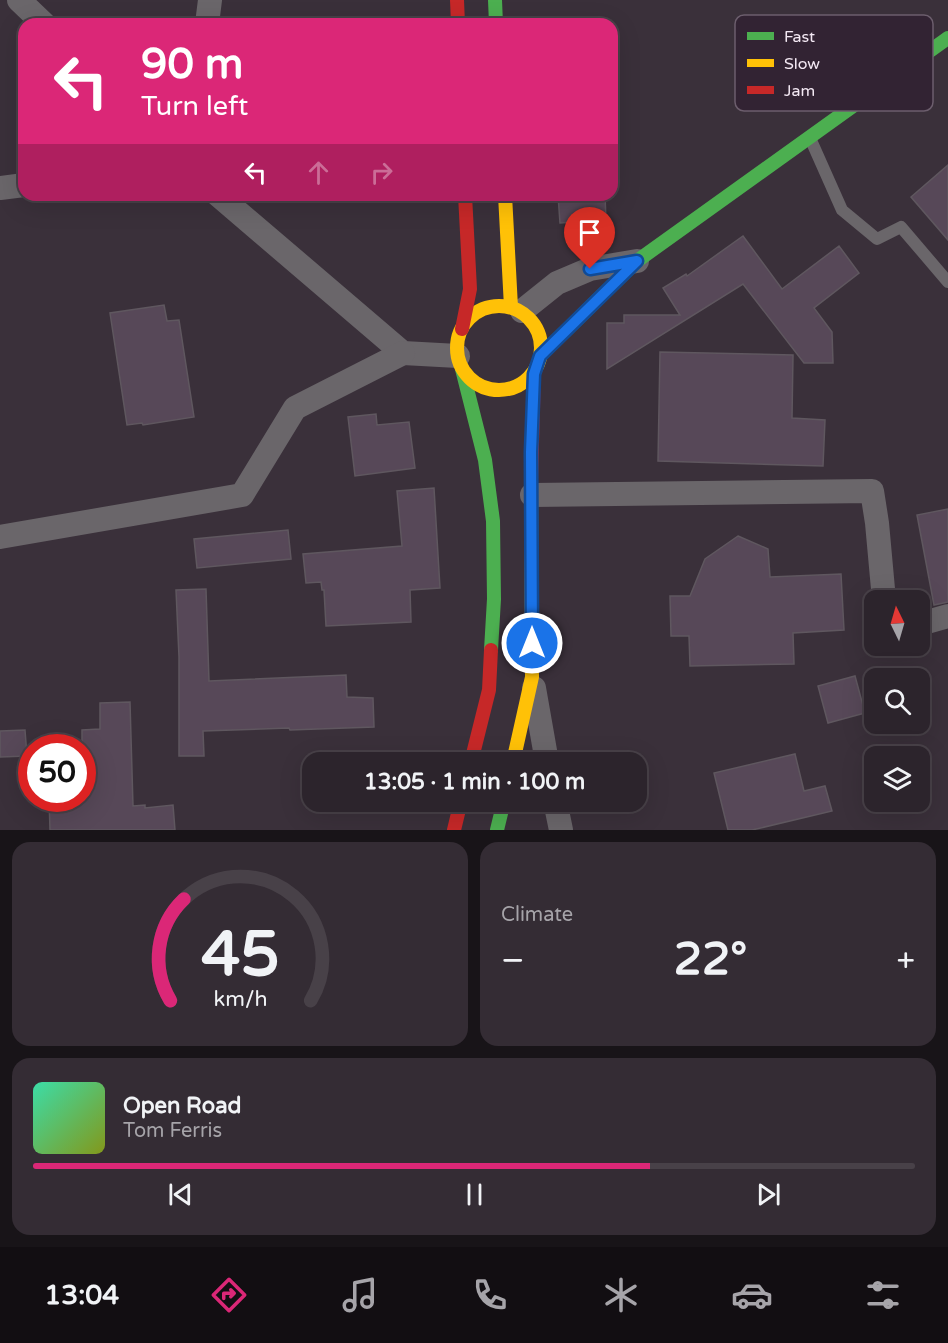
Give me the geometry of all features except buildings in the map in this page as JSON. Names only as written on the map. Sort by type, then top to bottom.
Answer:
[{"type":"main road","points":[[457,0],[458,18]]},
{"type":"main road","points":[[495,0],[496,18]]},
{"type":"main road","points":[[933,49],[948,38]]},
{"type":"main road","points":[[540,356],[637,261],[846,111]]},
{"type":"main road","points":[[465,201],[470,289],[457,342],[460,362],[486,460],[493,521],[494,599],[489,690],[474,752]]},
{"type":"main road","points":[[506,201],[517,309]]},
{"type":"main road","points":[[462,329],[468,320],[487,307],[499,305],[517,309],[536,327],[540,341],[540,356],[534,374],[531,452],[532,677],[515,752]]},
{"type":"main road","points":[[460,362],[471,379],[497,392],[515,388],[534,374]]},
{"type":"main road","points":[[454,830],[458,812]]},
{"type":"main road","points":[[497,830],[501,812]]},
{"type":"street","points":[[19,0],[38,18]]},
{"type":"street","points":[[208,18],[210,0]]},
{"type":"street","points":[[0,188],[18,185]]},
{"type":"street","points":[[225,201],[403,352],[460,362]]},
{"type":"street","points":[[517,309],[557,283],[590,269],[637,261]]},
{"type":"street","points":[[0,537],[242,495],[295,408],[403,352]]},
{"type":"street","points":[[532,495],[872,491],[883,590]]},
{"type":"street","points":[[930,621],[948,616]]},
{"type":"street","points":[[532,677],[545,752]]},
{"type":"street","points":[[557,812],[561,830]]},
{"type":"lane","points":[[809,137],[842,210],[878,239],[901,227],[948,282]]},
{"type":"traffic: fast","points":[[495,0],[496,18]]},
{"type":"traffic: fast","points":[[933,49],[948,38]]},
{"type":"traffic: fast","points":[[540,356],[637,261],[846,111]]},
{"type":"traffic: fast","points":[[462,369],[485,460],[493,521],[494,599],[491,650]]},
{"type":"traffic: fast","points":[[497,830],[501,812]]},
{"type":"traffic: slow","points":[[505,201],[511,307]]},
{"type":"traffic: slow","points":[[499,306],[515,309],[529,318],[538,332],[541,348],[538,364],[529,378],[515,387],[499,390],[483,387],[469,378],[460,364],[457,348],[460,332],[469,318],[483,309],[499,306]]},
{"type":"traffic: slow","points":[[515,752],[532,677],[531,481]]},
{"type":"traffic: jam","points":[[457,0],[458,18]]},
{"type":"traffic: jam","points":[[462,329],[470,289],[465,201]]},
{"type":"traffic: jam","points":[[531,481],[534,374]]},
{"type":"traffic: jam","points":[[474,752],[489,690],[491,650]]},
{"type":"traffic: jam","points":[[454,830],[458,812]]},
{"type":"route","points":[[532,643],[531,452],[534,374],[540,356],[637,261],[590,269]]}]
